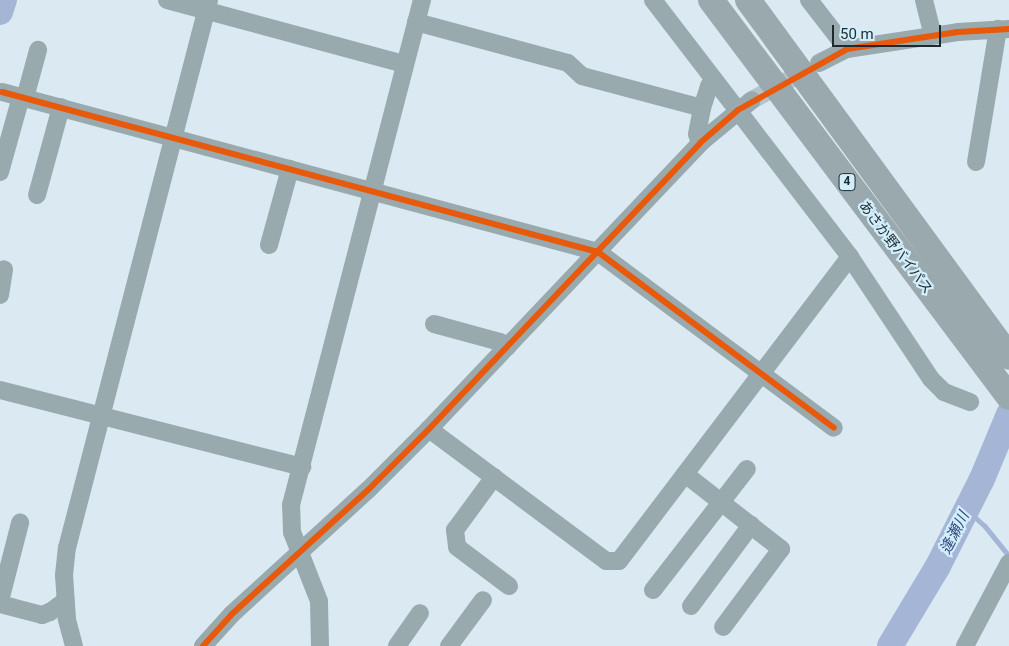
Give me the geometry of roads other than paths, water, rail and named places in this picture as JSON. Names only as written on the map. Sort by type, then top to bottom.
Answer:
[{"type":"highway","name":"あさか野バイパス","points":[[711,0],[1009,397]]},
{"type":"highway","name":"あさか野バイパス","points":[[748,0],[1009,357]]},
{"type":"street","points":[[167,0],[207,6],[405,64]]},
{"type":"street","points":[[320,646],[319,602],[292,532],[290,515],[422,0]]},
{"type":"street","points":[[652,0],[714,80],[745,105],[850,257],[931,379],[944,392],[970,402]]},
{"type":"street","points":[[809,0],[847,49]]},
{"type":"street","points":[[924,0],[933,35]]},
{"type":"street","points":[[74,646],[67,619],[65,601],[64,575],[67,548],[207,6]]},
{"type":"street","points":[[416,22],[568,63],[582,76],[702,108]]},
{"type":"street","points":[[819,63],[847,49],[933,35],[1003,29],[976,162]]},
{"type":"street","points":[[0,172],[38,50]]},
{"type":"street","points":[[700,143],[697,134],[702,108],[709,86],[714,80]]},
{"type":"street","points":[[2,92],[163,133],[174,138],[598,252],[834,428]]},
{"type":"street","points":[[203,646],[232,614],[368,490],[508,347],[700,143],[745,105]]},
{"type":"street","points":[[37,195],[61,107]]},
{"type":"street","points":[[269,245],[290,169]]},
{"type":"street","points":[[429,429],[606,560],[619,561],[850,257]]},
{"type":"street","points":[[0,295],[4,269]]},
{"type":"street","points":[[434,324],[500,342],[508,347]]},
{"type":"street","points":[[0,390],[302,467]]},
{"type":"street","points":[[653,590],[747,469]]},
{"type":"street","points":[[685,474],[781,548],[723,628]]},
{"type":"street","points":[[494,477],[455,530],[456,538],[458,547],[509,586]]},
{"type":"street","points":[[20,523],[0,602],[42,615],[50,612],[65,601]]},
{"type":"street","points":[[691,606],[750,525]]},
{"type":"street","points":[[965,646],[1009,563]]},
{"type":"street","points":[[449,646],[483,600]]},
{"type":"street","points":[[397,646],[420,613]]},
{"type":"waterway","points":[[0,12],[4,0]]},
{"type":"waterway","name":"逢瀬川","points":[[890,646],[938,566],[982,479],[1009,414]]},
{"type":"waterway","points":[[966,509],[985,526],[1009,556]]},
{"type":"tunnel","points":[[752,100],[811,68]]}]
